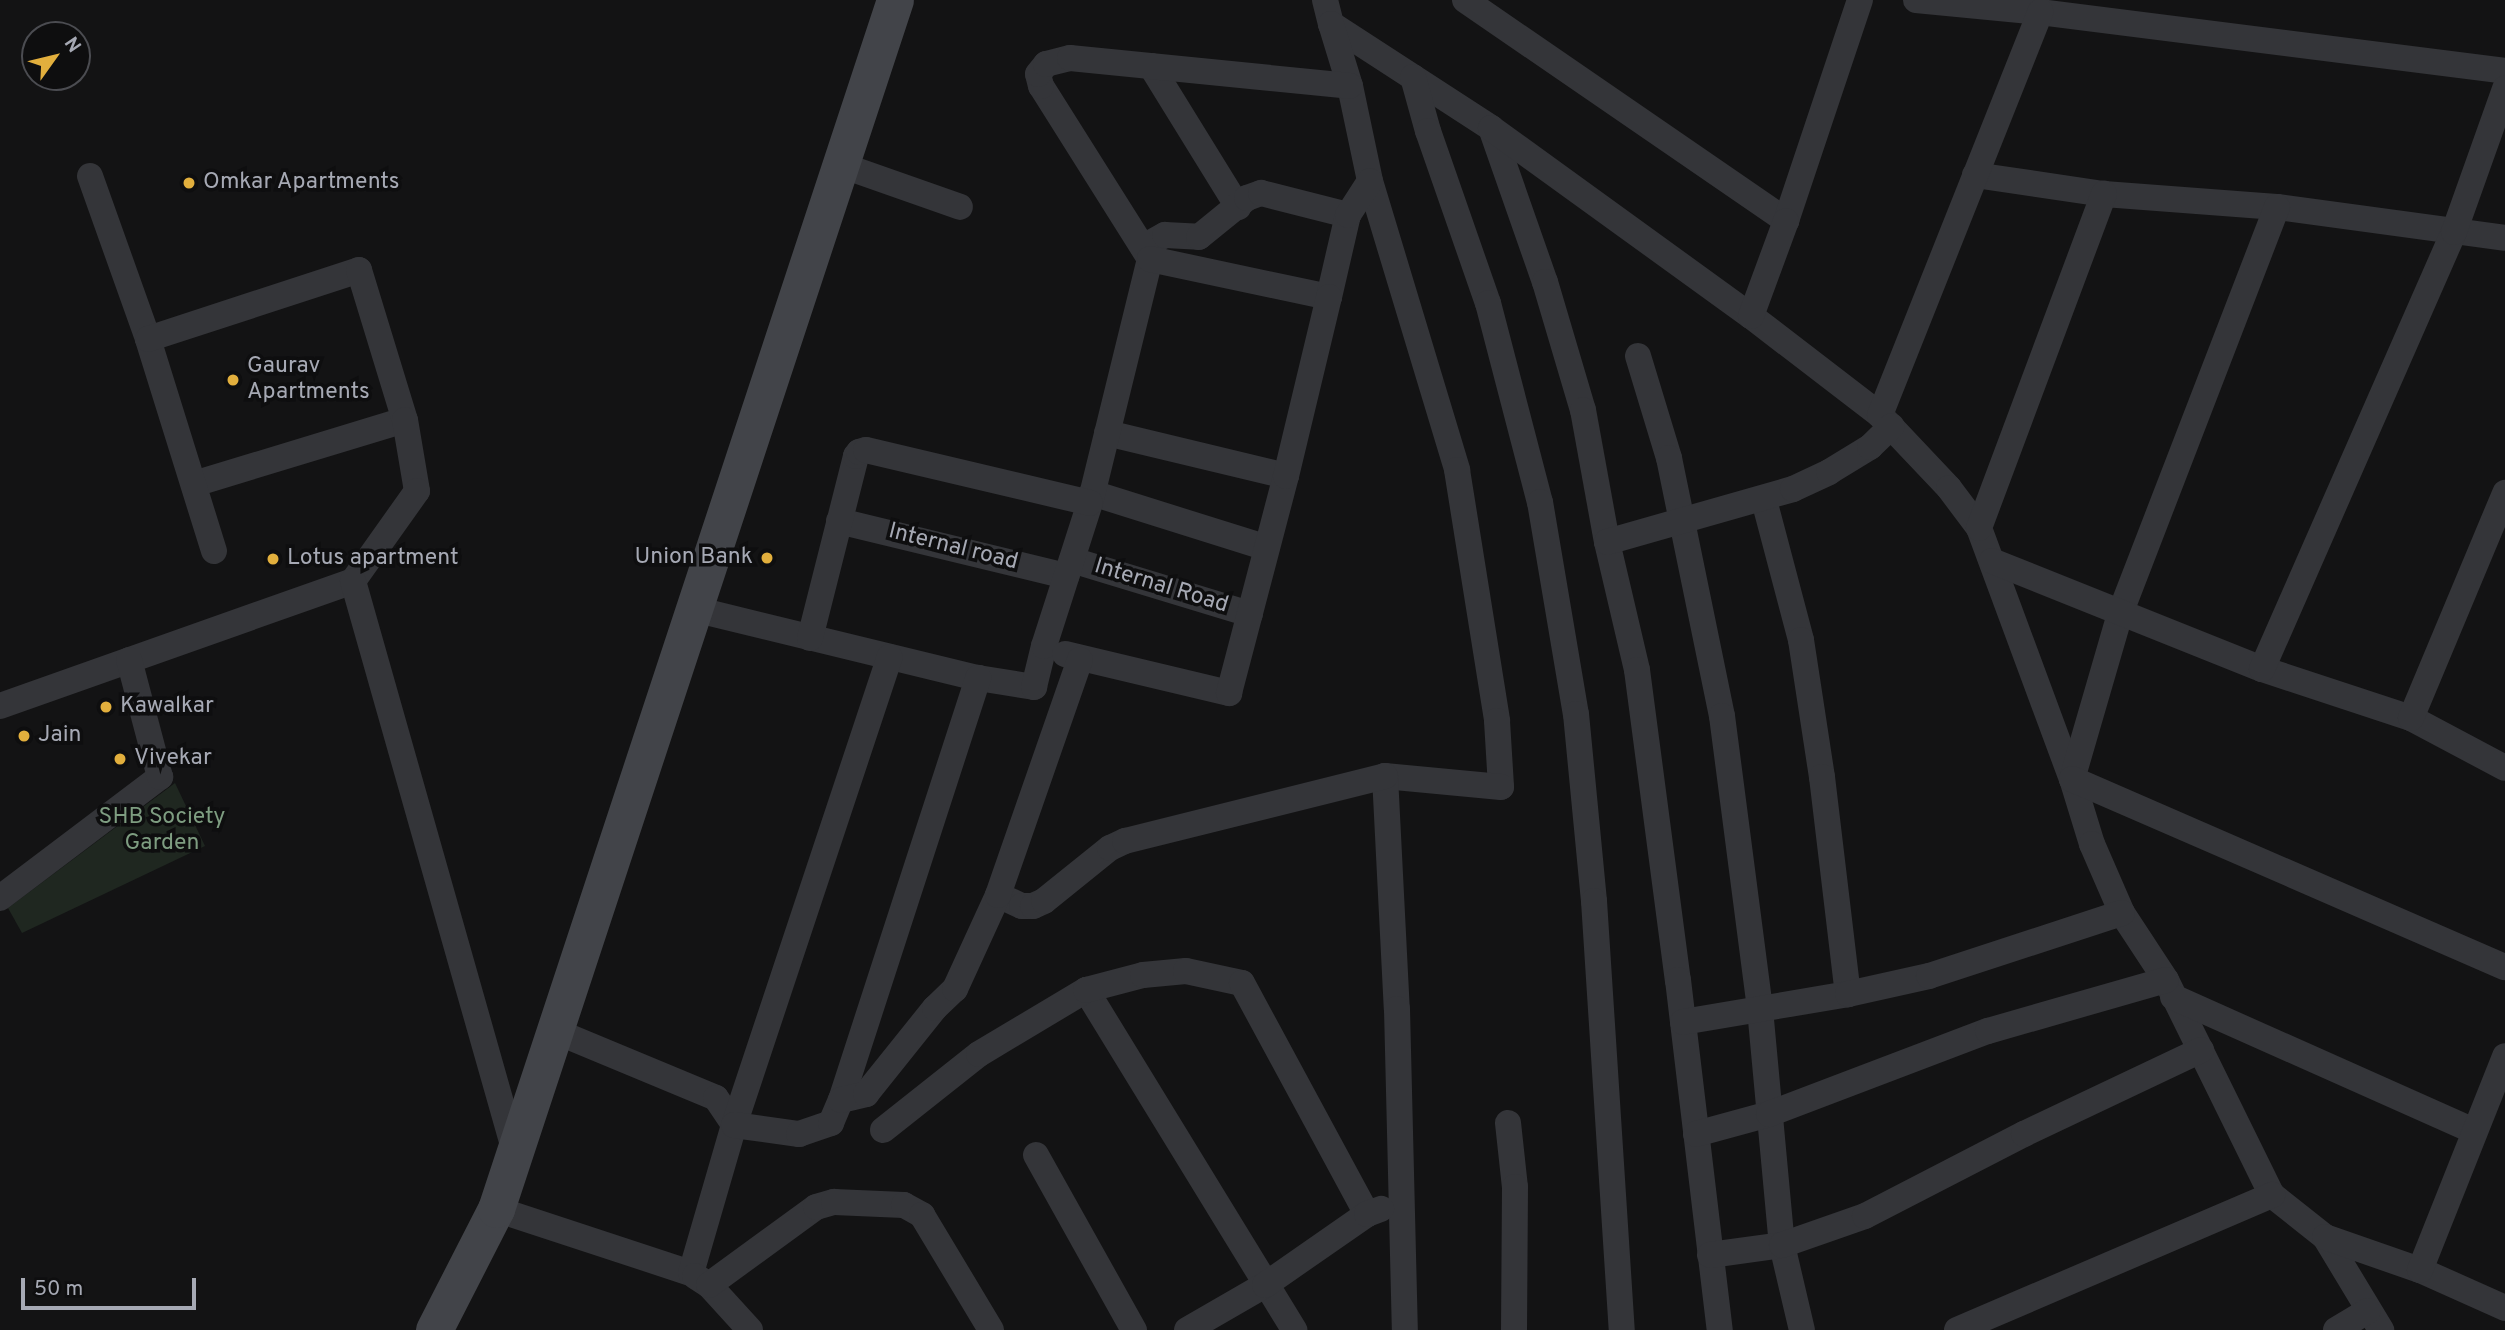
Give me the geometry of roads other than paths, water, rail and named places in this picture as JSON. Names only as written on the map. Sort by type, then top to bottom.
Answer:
[{"type":"street","points":[[434,1330],[496,1209],[895,0]]},
{"type":"street","points":[[1465,0],[1786,221]]},
{"type":"street","points":[[1751,316],[1786,221],[1860,0]]},
{"type":"street","points":[[1916,0],[2040,12],[2505,71]]},
{"type":"street","points":[[1328,12],[1413,77],[1490,128],[1751,316],[1886,421],[1950,488],[1979,528],[2072,779],[2092,844],[2122,912],[2170,988],[2272,1195],[2325,1237],[2420,1270],[2505,1308]]},
{"type":"street","points":[[998,895],[1022,906],[1033,906],[1044,901],[1110,848],[1125,841],[1385,776],[1500,787],[1497,721],[1457,470],[1370,181],[1350,86],[1328,12]]},
{"type":"street","points":[[1607,542],[1737,504],[1763,500],[1829,472],[1870,446],[1886,421],[1975,175],[2040,12]]},
{"type":"street","points":[[1329,297],[1146,253],[1041,86],[1038,74],[1046,64],[1070,58],[1350,86]]},
{"type":"street","points":[[1151,66],[1238,207]]},
{"type":"street","points":[[1413,77],[1428,131],[1488,303],[1540,502],[1576,713],[1595,915],[1622,1330]]},
{"type":"street","points":[[2262,669],[2455,232],[2505,89]]},
{"type":"street","points":[[1490,128],[1545,282],[1583,411],[1607,542],[1637,670],[1720,1330]]},
{"type":"street","points":[[841,165],[960,207]]},
{"type":"street","points":[[1975,175],[2104,194],[2277,207],[2505,238]]},
{"type":"street","points":[[90,176],[148,339],[214,551]]},
{"type":"street","points":[[1044,646],[1080,660],[1229,693],[1286,477],[1348,215],[1370,181]]},
{"type":"street","points":[[694,609],[978,678],[1034,687],[1044,646],[1091,498],[1146,253],[1165,235],[1199,237],[1254,195],[1261,193],[1348,215]]},
{"type":"street","points":[[1979,528],[2104,194]]},
{"type":"street","points":[[2072,779],[2120,614],[2277,207]]},
{"type":"street","points":[[0,706],[353,581],[417,491],[405,421],[359,271],[148,339]]},
{"type":"street","points":[[1638,356],[1669,458],[1722,716],[1760,1009],[1782,1245],[1802,1330]]},
{"type":"street","points":[[194,484],[405,421]]},
{"type":"street","points":[[1107,433],[1286,477]]},
{"type":"street","points":[[810,638],[856,456],[866,450],[1091,498],[1267,548]]},
{"type":"street","points":[[2411,718],[2505,493]]},
{"type":"street","points":[[1763,500],[1801,640],[1822,777],[1848,994]]},
{"type":"street","name":"Internal road","points":[[839,521],[1069,568]]},
{"type":"street","points":[[1992,561],[2262,669],[2411,718],[2505,768]]},
{"type":"street","name":"Internal Road","points":[[1069,568],[1250,614]]},
{"type":"street","points":[[353,581],[515,1152]]},
{"type":"street","points":[[700,1279],[734,1125],[890,657]]},
{"type":"street","points":[[0,898],[160,778],[129,660]]},
{"type":"street","points":[[841,1100],[866,1094],[935,1008],[955,989],[998,895],[1080,660]]},
{"type":"street","points":[[555,1031],[716,1098],[734,1125],[799,1134],[831,1123],[841,1100],[978,678]]},
{"type":"street","points":[[1385,776],[1397,1009],[1405,1330]]},
{"type":"street","points":[[2072,779],[2505,967]]},
{"type":"street","points":[[1683,1022],[1848,994],[1929,976],[2122,912]]},
{"type":"street","points":[[883,1130],[979,1054],[1086,990],[1143,975],[1186,971],[1242,983],[1367,1214]]},
{"type":"street","points":[[1696,1134],[1769,1114],[1988,1031],[2170,988],[2474,1132]]},
{"type":"street","points":[[1086,990],[1294,1330]]},
{"type":"street","points":[[1710,1255],[1782,1245],[1865,1216],[2035,1128],[2201,1051]]},
{"type":"street","points":[[2420,1270],[2505,1056]]},
{"type":"street","points":[[1508,1123],[1515,1187],[1514,1330]]},
{"type":"street","points":[[1036,1155],[1134,1330]]},
{"type":"street","points":[[1957,1330],[2272,1195]]},
{"type":"street","points":[[700,1279],[816,1207],[834,1202],[904,1205],[922,1215],[991,1330]]},
{"type":"street","points":[[1187,1330],[1265,1285],[1367,1214],[1402,1202]]},
{"type":"street","points":[[496,1209],[700,1279],[750,1330]]},
{"type":"street","points":[[2325,1237],[2375,1320],[2336,1330]]},
{"type":"place","name":"Omkar Apartments","points":[[189,183]]},
{"type":"place","name":"Gaurav Apartments","points":[[233,380]]},
{"type":"place","name":"Union Bank","points":[[767,558]]},
{"type":"place","name":"Lotus apartment","points":[[273,559]]},
{"type":"place","name":"Kawalkar","points":[[106,707]]},
{"type":"place","name":"Jain","points":[[24,736]]},
{"type":"place","name":"Vivekar","points":[[120,759]]},
{"type":"park label","name":"SHB Society Garden","points":[[162,831]]}]
